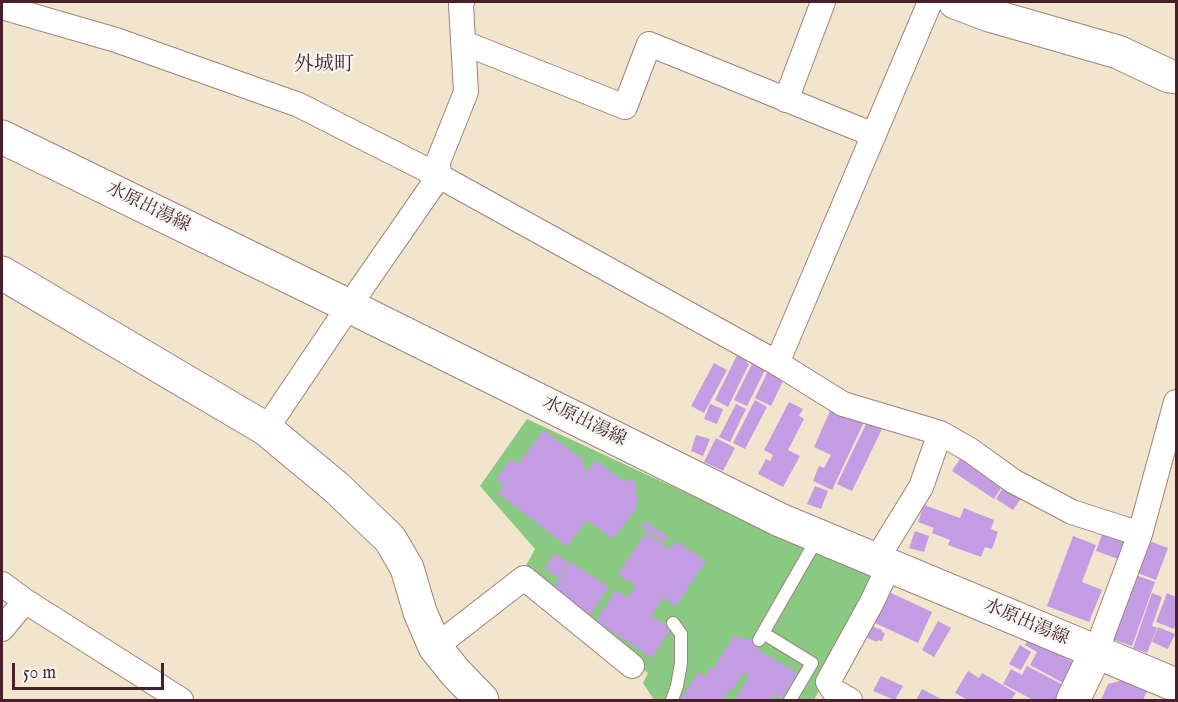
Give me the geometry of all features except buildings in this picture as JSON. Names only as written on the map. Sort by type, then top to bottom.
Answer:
[{"type":"main road","points":[[955,2],[998,8],[1118,52],[1169,76],[1176,77]]},
{"type":"main road","name":"水原出湯線","points":[[2,137],[780,520],[1176,685]]},
{"type":"main road","points":[[2,273],[267,429],[337,488],[390,539],[407,568],[420,612],[435,647],[482,700]]},
{"type":"main road","points":[[1073,700],[1096,652]]},
{"type":"street","points":[[267,429],[439,176],[438,162],[466,92],[460,5],[462,2]]},
{"type":"street","points":[[786,100],[823,2]]},
{"type":"street","points":[[777,363],[930,2]]},
{"type":"street","points":[[2,8],[116,40],[299,105],[439,176],[777,363],[843,404],[940,433],[970,450],[1012,481],[1072,512],[1140,534]]},
{"type":"street","points":[[464,43],[625,107],[649,44],[874,135]]},
{"type":"street","points":[[1096,652],[1140,534],[1176,402]]},
{"type":"street","points":[[850,700],[834,691],[828,682],[872,602],[882,563],[921,487],[940,433]]},
{"type":"street","points":[[435,647],[524,578],[632,666]]},
{"type":"street","points":[[2,584],[181,700]]},
{"type":"street","points":[[2,628],[25,601]]},
{"type":"lane","points":[[790,700],[812,663],[761,637],[819,536]]},
{"type":"lane","points":[[672,700],[681,663],[681,634],[673,623]]},
{"type":"green space","points":[[527,419],[805,548],[876,578],[870,596],[814,700],[654,700],[643,683],[648,673],[523,571],[535,549],[480,486]]},
{"type":"district","name":"外城町","points":[[324,66]]}]
